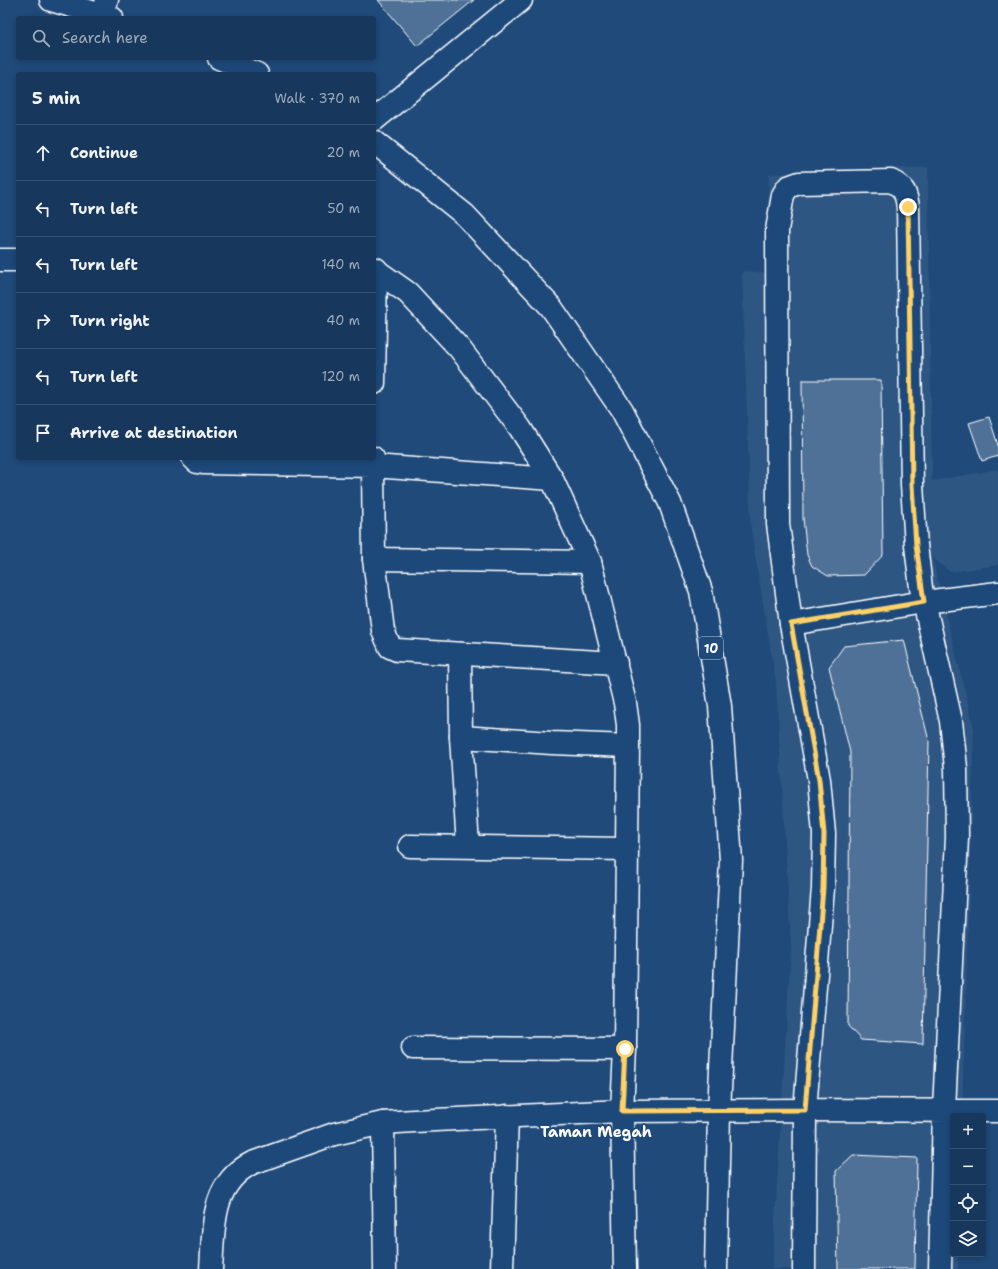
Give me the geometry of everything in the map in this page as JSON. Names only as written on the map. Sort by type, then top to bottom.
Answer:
[{"type":"street","points":[[50,0],[107,11]]},
{"type":"street","points":[[376,118],[522,0]]},
{"type":"street","points":[[224,60],[252,72]]},
{"type":"street","name":"10","points":[[376,144],[465,215],[551,307],[622,410],[670,503],[702,591],[720,706],[731,860],[719,1111],[716,1269]]},
{"type":"street","points":[[804,1269],[805,1110],[823,888],[824,834],[819,780],[791,624],[778,524],[777,230],[782,195],[788,187],[799,183],[891,181],[901,186],[906,192],[908,207],[912,485],[916,545],[924,602],[951,721],[956,768],[957,837],[944,1110],[940,1269]]},
{"type":"street","points":[[0,260],[16,260]]},
{"type":"street","points":[[376,270],[408,293],[460,349],[520,428],[552,479],[590,562],[616,663],[625,703],[628,725],[625,1049],[622,1111],[625,1269]]},
{"type":"street","points":[[196,460],[197,462],[203,463],[285,461],[373,462],[552,479]]},
{"type":"street","points":[[373,462],[374,559],[383,631],[390,647],[397,650],[616,663]]},
{"type":"street","points":[[374,559],[590,562]]},
{"type":"street","points":[[791,624],[924,602],[998,593]]},
{"type":"street","points":[[460,654],[461,737],[468,846]]},
{"type":"street","points":[[461,737],[628,746]]},
{"type":"street","points":[[410,846],[626,849]]},
{"type":"street","points":[[413,1048],[625,1049]]},
{"type":"street","points":[[211,1269],[216,1215],[227,1182],[240,1169],[334,1134],[383,1123],[622,1111],[998,1111]]},
{"type":"street","points":[[502,1269],[507,1116]]},
{"type":"street","points":[[383,1123],[385,1269]]},
{"type":"shaded area","points":[[928,167],[932,481],[998,469],[998,565],[950,572],[932,557],[974,728],[962,1113],[950,1113],[950,1257],[958,1257],[958,1269],[772,1269],[791,947],[776,683],[751,531],[742,271],[765,273],[769,174]]},
{"type":"building","points":[[378,0],[474,0],[417,46]]},
{"type":"building","points":[[802,380],[881,380],[883,555],[864,575],[828,576],[812,566],[807,555],[803,518]]},
{"type":"building","points":[[989,417],[998,445],[998,456],[982,461],[969,423]]},
{"type":"building","points":[[904,640],[929,741],[923,1044],[861,1040],[848,1026],[850,752],[829,667],[844,646]]},
{"type":"building","points":[[853,1155],[917,1158],[915,1269],[838,1269],[836,1171]]},
{"type":"district","name":"Taman Megah","points":[[596,1132]]},
{"type":"route","points":[[625,1049],[622,1111],[805,1110],[823,888],[824,834],[819,780],[791,624],[924,602],[916,545],[912,485],[908,207]]}]
